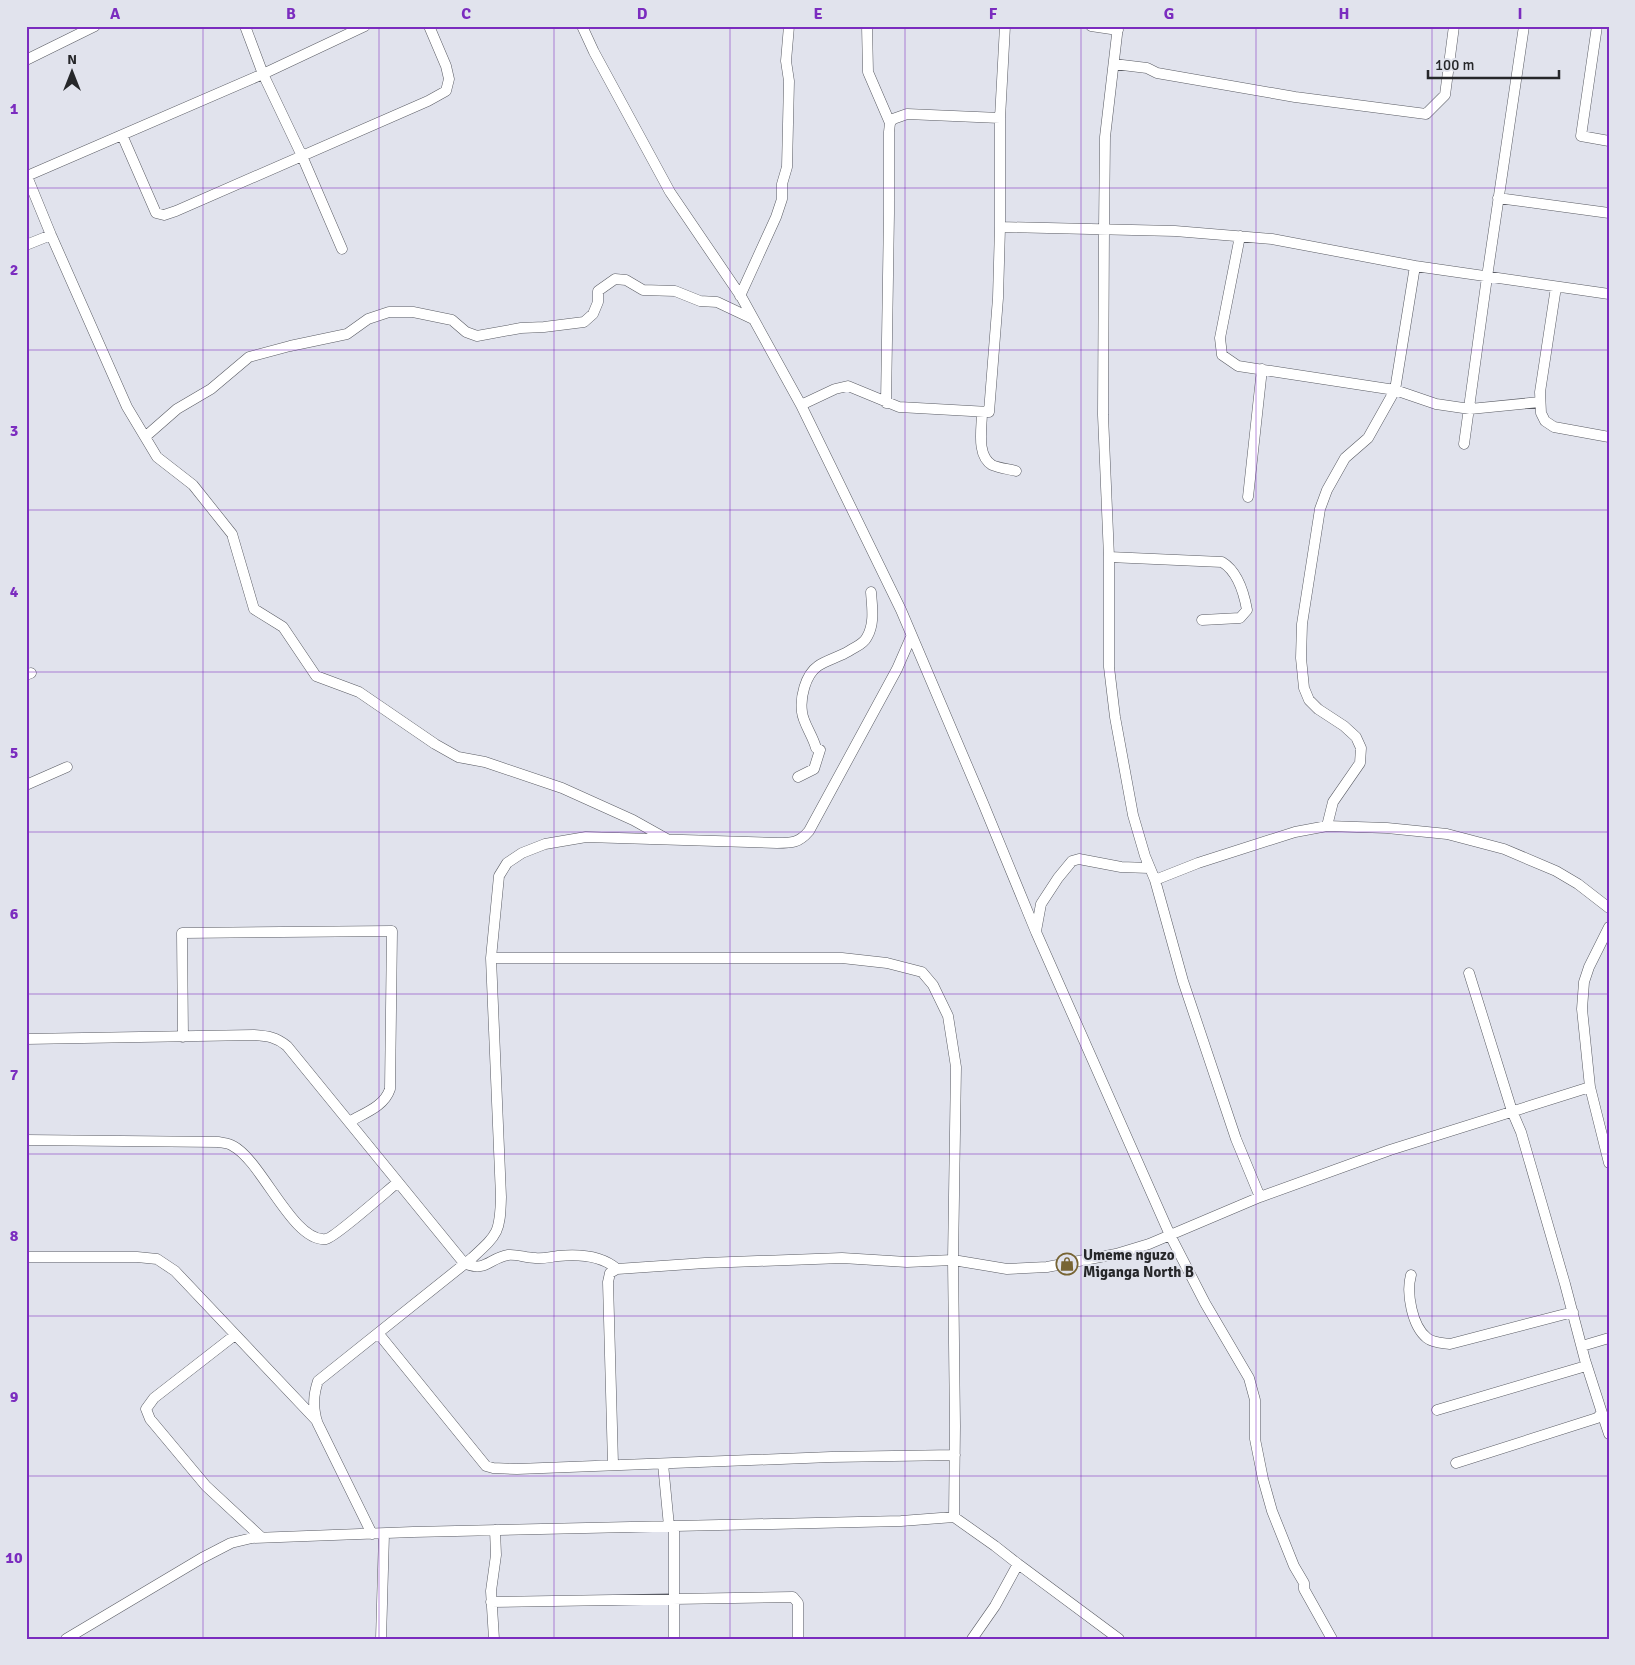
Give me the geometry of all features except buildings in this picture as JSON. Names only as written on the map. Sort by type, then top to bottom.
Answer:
[{"type":"street","points":[[246,26],[263,74],[302,156],[342,249]]},
{"type":"street","points":[[365,26],[263,74],[27,175],[51,235],[127,407],[157,457],[192,485],[232,534],[254,609],[283,628],[316,676],[360,692],[435,744],[458,757],[485,762],[562,788],[633,820],[668,840]]},
{"type":"street","points":[[122,135],[156,213],[164,215],[176,212],[428,101],[446,91],[449,79],[446,66],[429,26]]},
{"type":"street","points":[[582,26],[594,52],[670,192],[740,296],[801,405],[901,610],[1036,932],[1170,1235],[1205,1303],[1249,1378],[1256,1400],[1255,1422],[1258,1457],[1272,1511],[1294,1566],[1304,1583],[1304,1589],[1332,1639]]},
{"type":"street","points":[[740,296],[776,217],[782,199],[782,184],[787,168],[789,81],[786,61],[789,26]]},
{"type":"street","points":[[867,26],[868,72],[890,123],[888,142],[890,213],[886,403]]},
{"type":"street","points":[[801,405],[843,386],[853,387],[886,403],[910,409],[989,412],[998,298],[1000,118],[1005,26]]},
{"type":"street","points":[[1091,26],[1118,28],[1105,137],[1104,229],[1103,416],[1109,557],[1109,667],[1114,717],[1133,815],[1183,981],[1236,1139],[1260,1198]]},
{"type":"street","points":[[1114,64],[1147,68],[1157,73],[1294,97],[1426,114],[1445,95],[1454,26]]},
{"type":"street","points":[[1464,444],[1524,26]]},
{"type":"street","points":[[1597,26],[1581,136],[1609,141]]},
{"type":"street","points":[[26,60],[92,27]]},
{"type":"street","points":[[890,123],[897,116],[908,114],[1000,118]]},
{"type":"street","points":[[1498,198],[1609,213]]},
{"type":"street","points":[[1000,227],[1175,231],[1272,238],[1415,266],[1609,294]]},
{"type":"street","points":[[26,245],[51,235]]},
{"type":"street","points":[[1240,236],[1220,338],[1222,355],[1238,366],[1395,390],[1436,404],[1470,409],[1540,402]]},
{"type":"street","points":[[1327,826],[1333,802],[1360,763],[1361,748],[1356,737],[1344,726],[1318,709],[1309,700],[1304,688],[1300,658],[1302,624],[1310,566],[1320,509],[1327,490],[1345,458],[1368,438],[1395,390],[1415,266]]},
{"type":"street","points":[[145,437],[177,409],[211,389],[249,357],[347,334],[368,319],[389,312],[413,312],[452,320],[466,332],[477,336],[521,328],[584,322],[592,314],[598,302],[598,291],[615,279],[626,280],[644,290],[675,291],[700,301],[717,302],[753,319]]},
{"type":"street","points":[[1556,287],[1540,392],[1541,413],[1545,421],[1554,427],[1609,437]]},
{"type":"street","points":[[1248,497],[1262,369]]},
{"type":"street","points":[[982,412],[981,444],[983,453],[991,464],[1016,471]]},
{"type":"street","points":[[1109,557],[1222,562],[1230,567],[1245,596],[1248,610],[1240,618],[1202,620]]},
{"type":"street","points":[[798,777],[814,769],[820,750],[816,748],[802,712],[803,692],[809,677],[818,666],[860,646],[865,641],[871,628],[872,620],[871,592]]},
{"type":"street","points":[[372,1534],[318,1422],[314,1407],[314,1394],[318,1381],[485,1246],[495,1235],[500,1225],[501,1198],[491,958],[499,876],[507,863],[522,853],[545,844],[586,837],[794,843],[802,840],[809,831],[897,669],[911,637]]},
{"type":"street","points":[[26,785],[67,767]]},
{"type":"street","points":[[1154,880],[1295,832],[1327,826],[1416,830],[1447,834],[1496,846],[1531,859],[1578,884],[1609,908]]},
{"type":"street","points":[[1036,932],[1041,904],[1072,861],[1079,859],[1121,867],[1150,868]]},
{"type":"street","points":[[1609,927],[1589,967],[1584,982],[1582,1009],[1590,1087],[1609,1163]]},
{"type":"street","points":[[183,1037],[182,933],[392,931],[390,1089],[382,1103],[349,1122]]},
{"type":"street","points":[[491,958],[842,958],[887,963],[922,972],[948,1016],[956,1067],[953,1260],[954,1517]]},
{"type":"street","points":[[1470,972],[1512,1111],[1521,1132],[1573,1312],[1586,1366],[1609,1434]]},
{"type":"street","points":[[26,1039],[254,1035],[271,1036],[279,1039],[287,1046],[464,1263],[473,1267],[479,1267],[506,1255],[534,1258],[580,1256],[599,1258],[609,1262],[617,1269]]},
{"type":"street","points":[[614,1464],[608,1282],[610,1273],[617,1269],[705,1263],[842,1258],[908,1262],[953,1260],[1006,1269],[1047,1268],[1116,1254],[1149,1244],[1260,1198],[1390,1150],[1590,1087]]},
{"type":"street","points":[[26,1140],[218,1142],[232,1145],[241,1151],[251,1163],[299,1228],[316,1238],[327,1239],[398,1182]]},
{"type":"street","points":[[26,1257],[137,1257],[157,1259],[175,1271],[318,1422]]},
{"type":"street","points":[[1411,1276],[1408,1285],[1409,1298],[1418,1328],[1432,1341],[1450,1344],[1573,1312]]},
{"type":"street","points":[[378,1334],[486,1466],[493,1468],[517,1469],[831,1457],[955,1456]]},
{"type":"street","points":[[235,1335],[154,1398],[146,1409],[150,1419],[206,1486],[261,1537]]},
{"type":"street","points":[[1582,1346],[1609,1338]]},
{"type":"street","points":[[1438,1410],[1586,1366]]},
{"type":"street","points":[[1456,1464],[1598,1418],[1602,1413]]},
{"type":"street","points":[[663,1464],[671,1526],[674,1639]]},
{"type":"street","points":[[66,1639],[202,1558],[231,1543],[261,1537],[901,1521],[954,1517],[1120,1639]]},
{"type":"street","points":[[494,1639],[491,1591],[496,1555],[495,1530]]},
{"type":"street","points":[[382,1639],[384,1534]]},
{"type":"street","points":[[972,1639],[995,1606],[1018,1564]]},
{"type":"street","points":[[491,1602],[793,1597],[798,1601],[798,1639]]},
{"type":"place","name":"Umeme nguzo Miganga North B","points":[[1067,1264]]}]
